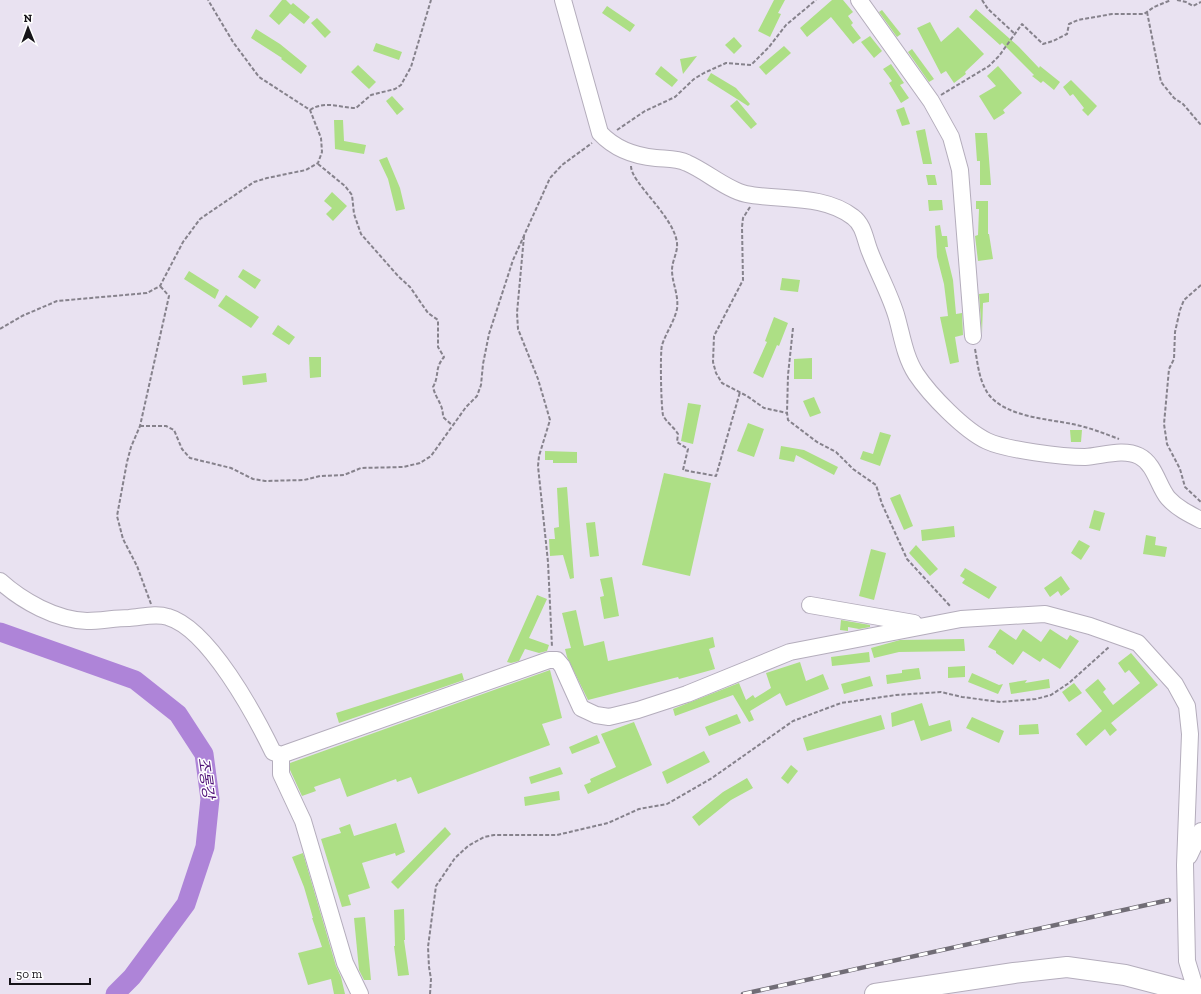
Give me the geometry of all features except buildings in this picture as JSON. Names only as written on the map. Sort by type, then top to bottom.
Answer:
[{"type":"main road","points":[[875,994],[932,990],[1014,973],[1067,967],[1125,975],[1197,994]]},
{"type":"street","points":[[563,0],[600,133],[609,143],[644,157],[676,159],[713,177],[737,191],[823,202],[840,209],[860,223],[877,273],[895,312],[909,358],[916,373],[936,398],[967,430],[988,442],[1023,450],[1082,457],[1118,453],[1132,454],[1141,457],[1154,472],[1168,497],[1182,510],[1201,520]]},
{"type":"street","points":[[859,0],[931,100],[951,137],[960,170],[973,336]]},
{"type":"street","points":[[0,581],[18,595],[63,618],[86,621],[157,615],[169,617],[188,628],[213,652],[232,679],[273,752],[281,755],[487,680],[553,660],[557,660],[562,666],[581,708],[596,715],[609,717],[638,710],[687,694],[790,652],[923,625],[961,619],[1045,614],[1090,626],[1138,643],[1175,684],[1187,706],[1190,734],[1185,865],[1187,961],[1197,994]]},
{"type":"street","points":[[810,605],[923,625]]},
{"type":"street","points":[[281,755],[282,774],[302,821],[345,963],[360,994]]},
{"type":"street","points":[[1185,865],[1201,831]]},
{"type":"path","points":[[0,329],[22,316],[57,301],[147,293],[160,286],[183,242],[200,219],[254,182],[306,170],[318,163],[322,152],[321,138],[310,110],[259,77],[236,48],[208,0]]},
{"type":"path","points":[[310,110],[316,106],[323,105],[356,108],[371,96],[395,89],[401,85],[411,66],[431,0]]},
{"type":"path","points":[[140,426],[166,426],[174,430],[182,449],[190,458],[231,468],[253,479],[266,481],[304,480],[320,476],[344,475],[361,468],[403,467],[420,463],[431,456],[452,425],[477,396],[481,385],[483,364],[489,334],[513,260],[550,178],[562,165],[588,145],[605,138],[645,111],[675,97],[694,79],[704,73],[726,63],[751,65],[769,47],[786,25],[816,0]]},
{"type":"path","points":[[982,0],[988,9],[1014,34]]},
{"type":"path","points":[[931,100],[955,88],[989,66],[999,56],[1022,24],[1043,44],[1067,34],[1069,24],[1078,20],[1122,13],[1144,14],[1171,0]]},
{"type":"path","points":[[1177,0],[1186,2],[1193,6],[1201,2]]},
{"type":"path","points":[[1146,12],[1161,82],[1174,98],[1184,104],[1201,125]]},
{"type":"path","points":[[632,153],[631,172],[662,211],[676,238],[677,245],[672,268],[673,285],[678,300],[670,331],[662,346],[661,388],[664,417],[678,434],[677,442],[688,449],[683,470],[716,476],[740,392]]},
{"type":"path","points":[[318,163],[345,186],[352,195],[354,214],[361,234],[399,278],[410,288],[428,313],[438,320],[438,347],[444,357],[438,365],[437,379],[433,387],[435,396],[441,402],[443,417],[452,425]]},
{"type":"path","points":[[753,194],[751,206],[743,218],[743,280],[714,336],[712,354],[716,374],[722,383],[740,392],[764,408],[787,413]]},
{"type":"path","points":[[524,235],[518,329],[538,379],[550,420],[539,456],[538,466],[548,562],[553,660]]},
{"type":"path","points":[[1201,285],[1184,300],[1177,322],[1174,359],[1169,369],[1164,428],[1167,444],[1180,469],[1185,487],[1201,502]]},
{"type":"path","points":[[157,615],[126,546],[119,527],[117,516],[127,462],[131,447],[140,426],[169,296],[160,286]]},
{"type":"path","points":[[793,328],[788,374],[788,420],[803,432],[836,452],[853,469],[876,485],[882,504],[907,559],[961,619]]},
{"type":"path","points":[[973,336],[981,379],[990,396],[1001,404],[1026,416],[1096,430],[1124,442]]},
{"type":"path","points":[[430,994],[431,979],[428,947],[436,886],[455,858],[476,841],[484,837],[494,835],[557,835],[608,823],[639,809],[667,804],[712,778],[793,721],[841,703],[896,695],[941,692],[962,697],[1001,702],[1036,700],[1052,695],[1089,666],[1109,647],[1117,636]]},
{"type":"waterway","name":"조롱강","points":[[0,632],[135,680],[178,714],[204,754],[210,799],[205,847],[186,904],[132,977],[115,994]]},
{"type":"railway","points":[[743,994],[1169,900]]}]
